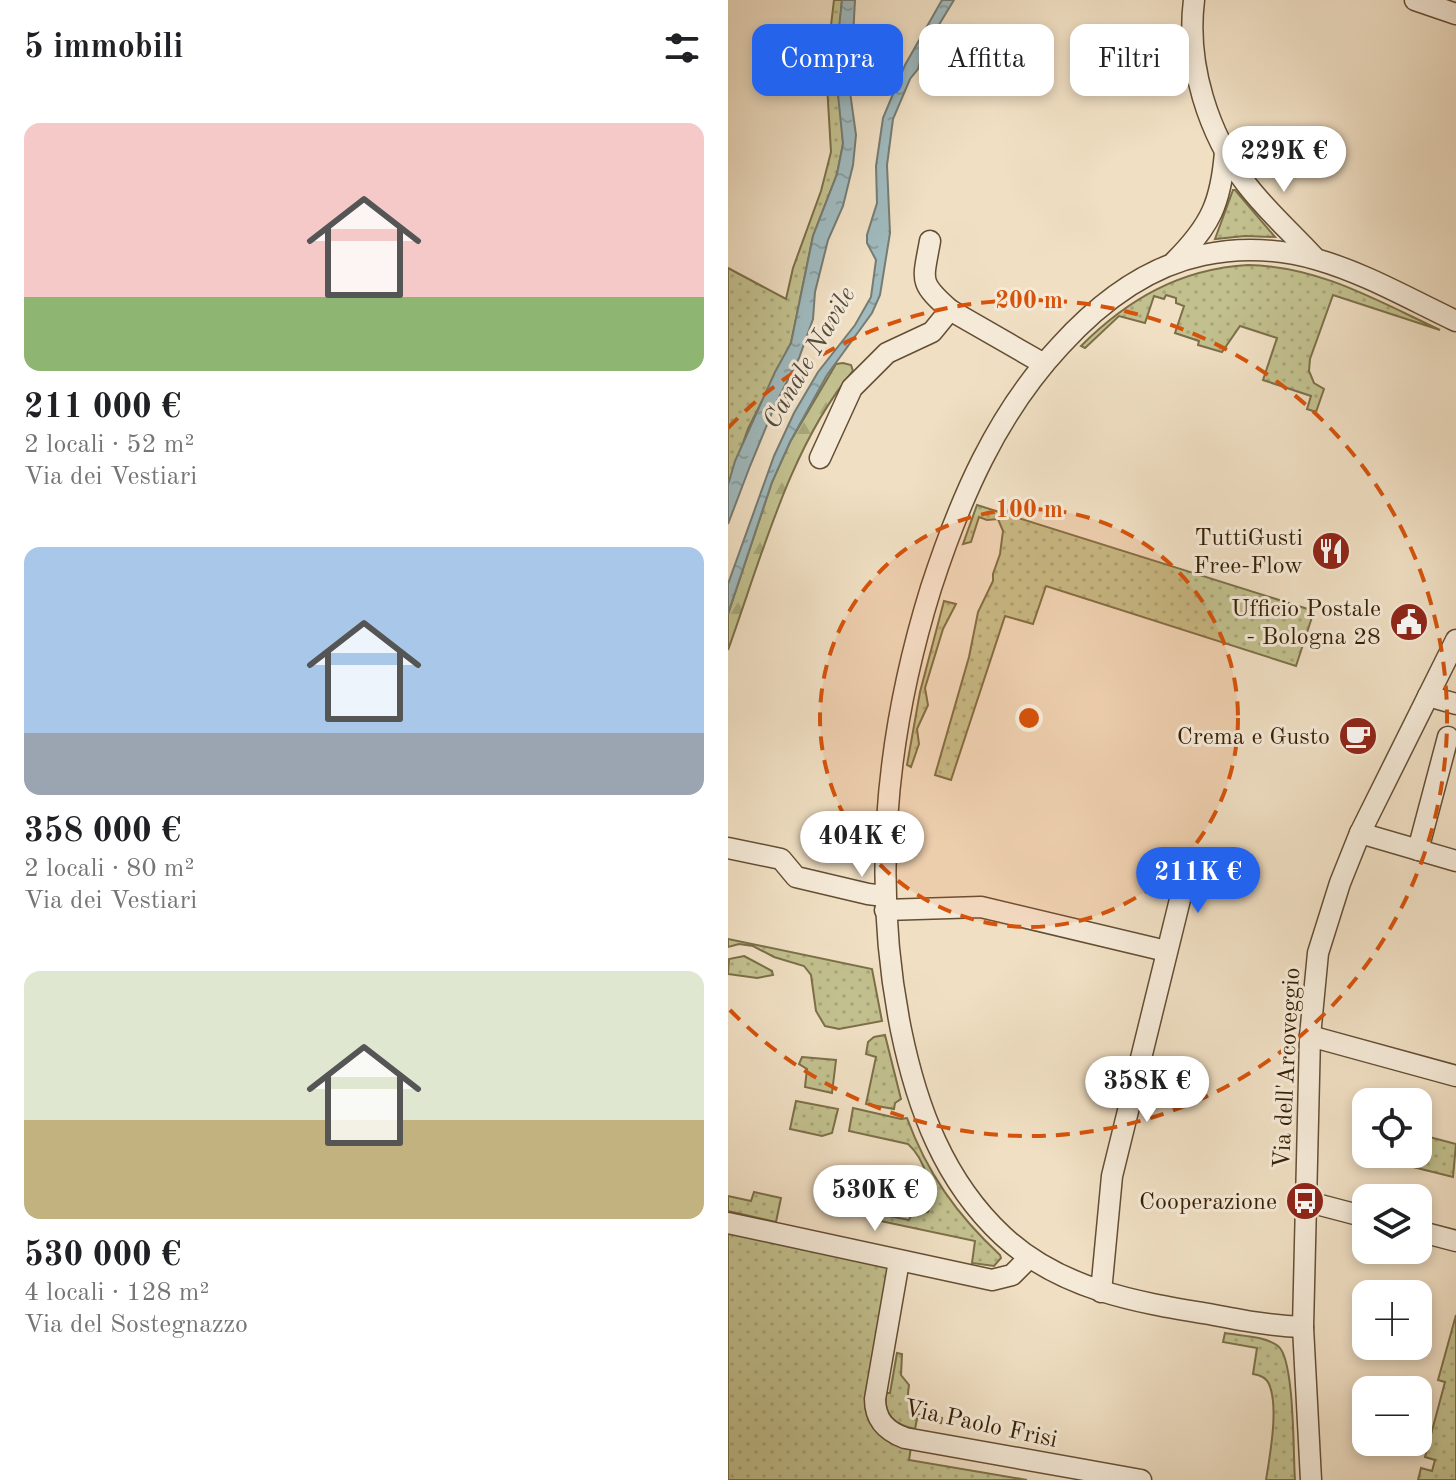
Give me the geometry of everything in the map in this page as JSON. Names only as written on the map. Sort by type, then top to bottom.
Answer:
[{"type":"street","points":[[1194,0],[1192,27],[1195,66],[1207,110],[1225,152],[1260,200],[1314,257]]},
{"type":"street","points":[[1415,0],[1456,14]]},
{"type":"street","points":[[1173,263],[1199,236],[1216,207],[1225,152]]},
{"type":"street","points":[[930,241],[924,283],[927,290],[950,310],[1044,364]]},
{"type":"street","points":[[1303,1327],[1265,1324],[1164,1307],[1101,1292],[1029,1258],[1004,1237],[970,1200],[946,1164],[916,1093],[890,969],[884,903],[884,838],[891,760],[907,672],[923,614],[971,481],[1010,409],[1044,364],[1105,303],[1138,280],[1173,263],[1205,254],[1242,249],[1275,250],[1314,257],[1345,269],[1456,321]]},
{"type":"street","points":[[820,458],[852,388],[881,357],[932,332],[950,310]]},
{"type":"street","name":"Via dell'Arcoveggio","points":[[1311,1480],[1303,1327],[1305,1201],[1310,1036],[1323,932],[1360,833],[1456,640]]},
{"type":"street","points":[[1428,696],[1456,704]]},
{"type":"street","points":[[1418,850],[1448,737]]},
{"type":"street","points":[[1360,833],[1456,861]]},
{"type":"street","points":[[728,848],[781,859],[796,877],[871,895],[884,903],[981,907],[1166,951]]},
{"type":"street","points":[[1101,1292],[1112,1176],[1188,867]]},
{"type":"street","points":[[1310,1036],[1456,1076]]},
{"type":"street","points":[[1305,1201],[1352,1213]]},
{"type":"street","points":[[728,1223],[899,1261],[1000,1279],[1018,1272],[1029,1258]]},
{"type":"street","points":[[1432,1235],[1456,1241]]},
{"type":"street","name":"Via Paolo Frisi","points":[[899,1261],[875,1399],[877,1416],[888,1430],[905,1438],[1141,1480]]},
{"type":"green space","points":[[834,0],[842,0],[840,24],[831,24]]},
{"type":"green space","points":[[828,96],[838,96],[843,144],[837,174],[813,236],[791,343],[748,429],[728,485],[728,268],[786,299],[831,152]]},
{"type":"green space","points":[[1235,190],[1275,237],[1215,239]]},
{"type":"green space","points":[[1248,265],[1274,267],[1324,278],[1440,330],[1333,295],[1310,359],[1309,371],[1314,383],[1324,389],[1316,412],[1307,409],[1311,396],[1263,380],[1277,338],[1240,326],[1222,352],[1198,345],[1199,341],[1175,333],[1184,306],[1176,303],[1176,298],[1166,295],[1164,299],[1154,296],[1145,323],[1119,316],[1085,348],[1081,346],[1117,314],[1157,289],[1200,273]]},
{"type":"green space","points":[[836,364],[851,365],[853,371],[831,401],[794,468],[728,650],[728,614],[772,482],[790,442]]},
{"type":"green space","points":[[977,505],[1314,611],[1296,666],[1046,586],[1033,624],[1005,616],[951,780],[935,775],[969,657],[978,612],[993,581],[1000,554],[1003,531],[998,519],[979,517],[971,542],[963,544]]},
{"type":"green space","points":[[944,601],[956,604],[943,629],[925,688],[928,705],[917,729],[919,744],[911,767],[907,765],[920,692]]},
{"type":"green space","points":[[728,939],[872,969],[882,1021],[839,1029],[825,1026],[816,1011],[811,975],[804,966],[774,957],[753,946],[739,944],[728,947]]},
{"type":"green space","points":[[744,956],[772,971],[773,975],[757,978],[728,974],[729,959]]},
{"type":"green space","points":[[885,1035],[901,1099],[895,1103],[894,1109],[866,1104],[876,1057],[866,1054],[868,1042]]},
{"type":"green space","points":[[802,1057],[836,1060],[832,1093],[805,1087],[807,1069],[799,1064]]},
{"type":"green space","points":[[796,1101],[838,1109],[832,1133],[822,1136],[790,1129]]},
{"type":"green space","points":[[853,1108],[907,1118],[924,1157],[945,1192],[1000,1255],[994,1266],[972,1263],[975,1241],[871,1219],[872,1213],[909,1220],[912,1214],[928,1212],[929,1186],[919,1158],[908,1144],[849,1131]]},
{"type":"green space","points":[[1432,1138],[1456,1144],[1453,1177],[1417,1168],[1432,1168]]},
{"type":"green space","points":[[754,1192],[781,1198],[776,1222],[728,1211],[728,1196],[751,1201]]},
{"type":"green space","points":[[728,1231],[886,1267],[871,1423],[888,1440],[911,1447],[909,1460],[1027,1480],[728,1480]]},
{"type":"green space","points":[[1456,1315],[1456,1480],[1418,1480],[1421,1468],[1432,1471],[1435,1460],[1425,1457],[1432,1456],[1432,1431],[1445,1382],[1438,1380]]},
{"type":"green space","points":[[1225,1333],[1267,1340],[1278,1346],[1284,1355],[1290,1388],[1295,1480],[1266,1480],[1273,1431],[1272,1394],[1266,1380],[1253,1374],[1257,1348],[1223,1342]]},
{"type":"green space","points":[[897,1353],[902,1354],[901,1375],[909,1385],[910,1409],[918,1414],[942,1418],[941,1423],[917,1419],[915,1429],[892,1418],[886,1407],[886,1393],[890,1393]]},
{"type":"water","points":[[842,0],[855,0],[854,24],[839,24]]},
{"type":"water","points":[[942,0],[954,0],[939,24],[928,24]]},
{"type":"water","points":[[919,40],[918,69],[903,95],[903,70]]},
{"type":"water","points":[[838,96],[851,96],[856,135],[853,165],[843,206],[828,240],[815,292],[813,319],[728,524],[728,485],[735,461],[791,343],[813,236],[837,174],[843,144]]},
{"type":"water","points":[[892,96],[903,96],[893,119],[887,165],[890,233],[880,295],[872,313],[827,375],[790,442],[772,482],[728,614],[728,584],[774,456],[818,372],[855,325],[871,297],[876,260],[867,243],[867,235],[877,203],[876,166],[883,118]]},
{"type":"place","name":"TuttiGusti Free-Flow","points":[[1331,551]]},
{"type":"place","name":"Ufficio Postale - Bologna 28","points":[[1409,622]]},
{"type":"place","name":"Crema e Gusto","points":[[1358,736]]},
{"type":"place","name":"Cooperazione","points":[[1305,1201]]},
{"type":"water label","name":"Canale Navile","points":[[808,357]]}]
